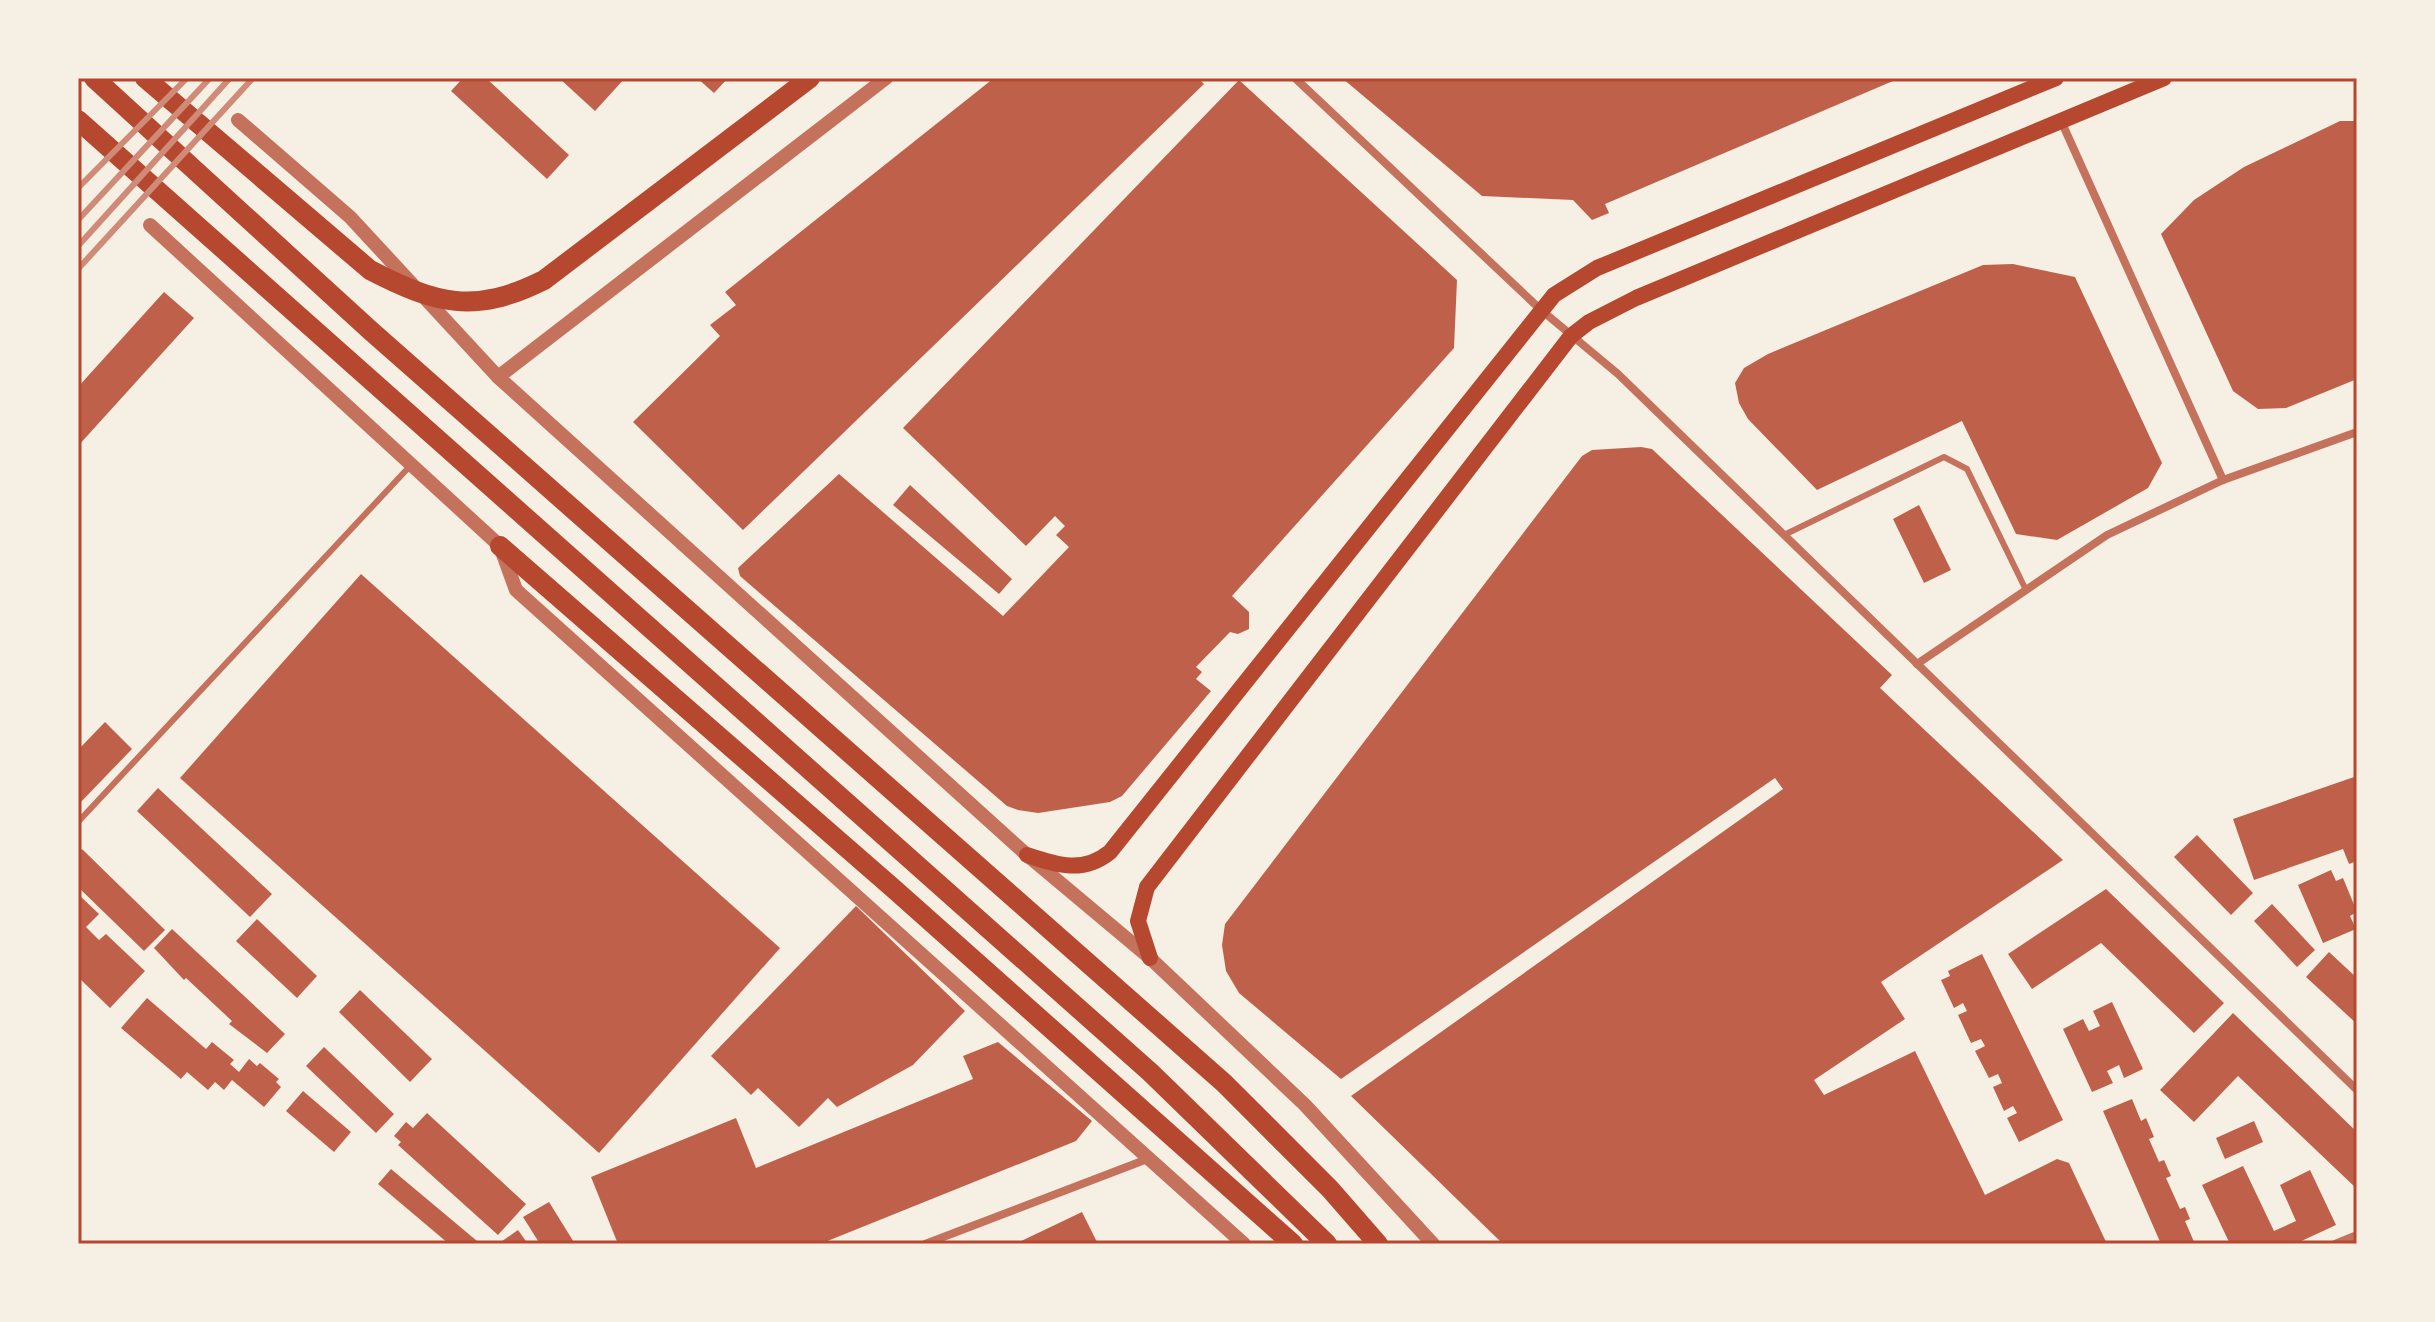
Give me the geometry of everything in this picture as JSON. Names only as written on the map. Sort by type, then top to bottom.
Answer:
[{"type":"highway","points":[[94,78],[371,331],[1181,1044],[1279,1137],[1378,1244]]},
{"type":"highway","points":[[145,78],[370,270],[413,292],[459,303],[512,296],[544,280],[810,78]]},
{"type":"highway","points":[[78,120],[1150,1072],[1327,1244]]},
{"type":"highway","points":[[500,546],[894,889],[1293,1244]]},
{"type":"main road","points":[[1027,855],[1073,867],[1099,861],[1110,852],[1554,295],[1597,268],[2056,78]]},
{"type":"main road","points":[[1150,958],[1138,921],[1147,887],[1571,336],[1589,322],[1626,303],[2164,78]]},
{"type":"street","points":[[498,377],[886,78]]},
{"type":"street","points":[[1295,78],[1540,309],[1618,374],[2357,1090]]},
{"type":"street","points":[[238,120],[350,217],[498,377],[1027,855],[1150,958],[1305,1105],[1433,1244]]},
{"type":"street","points":[[2062,123],[2223,480]]},
{"type":"street","points":[[150,225],[500,546],[516,590],[1244,1244]]},
{"type":"street","points":[[1917,664],[2107,535],[2223,480],[2357,432]]},
{"type":"street","points":[[925,1244],[1151,1158]]},
{"type":"street","points":[[2335,1244],[2357,1235]]},
{"type":"lane","points":[[1784,535],[1944,457],[1967,469],[2025,588]]},
{"type":"lane","points":[[78,822],[410,466]]},
{"type":"building","points":[[463,78],[486,78],[569,155],[547,179],[451,91]]},
{"type":"building","points":[[559,78],[625,78],[595,111]]},
{"type":"building","points":[[697,78],[728,78],[714,93]]},
{"type":"building","points":[[994,78],[1198,78],[1204,84],[743,530],[633,422],[720,336],[710,325],[736,305],[725,292]]},
{"type":"building","points":[[1342,78],[1900,78],[1605,204],[1609,213],[1592,220],[1573,200],[1482,196]]},
{"type":"building","points":[[1239,80],[1457,280],[1454,348],[1232,596],[1249,612],[1249,629],[1238,634],[1230,632],[1196,667],[1202,672],[1196,679],[1211,691],[1122,796],[1110,802],[1038,813],[1018,810],[1007,806],[740,576],[738,568],[839,474],[1003,616],[1069,547],[1056,535],[1065,526],[1055,516],[1026,546],[903,428]]},
{"type":"building","points":[[2340,121],[2357,121],[2357,379],[2286,408],[2258,409],[2233,391],[2161,234],[2194,200],[2244,167]]},
{"type":"building","points":[[2013,264],[2075,277],[2162,463],[2148,488],[2057,540],[2016,534],[1962,421],[1817,490],[1748,419],[1739,403],[1735,383],[1744,368],[1768,354],[1983,265]]},
{"type":"building","points":[[164,292],[194,318],[78,446],[78,387]]},
{"type":"building","points":[[1652,449],[1892,675],[1880,688],[2063,860],[1881,982],[1905,1019],[1814,1080],[1824,1095],[1915,1051],[1985,1195],[2057,1159],[2069,1163],[2107,1244],[1503,1244],[1351,1096],[1783,789],[1775,778],[1341,1079],[1239,993],[1226,971],[1222,945],[1225,924],[1582,456],[1592,450]]},
{"type":"building","points":[[910,485],[1012,579],[999,594],[893,505]]},
{"type":"building","points":[[1919,505],[1951,570],[1924,583],[1893,519]]},
{"type":"building","points":[[361,574],[780,948],[599,1153],[180,778]]},
{"type":"building","points":[[105,722],[132,749],[78,805],[78,750]]},
{"type":"building","points":[[2357,776],[2357,861],[2349,864],[2343,849],[2254,880],[2233,819]]},
{"type":"building","points":[[158,788],[272,894],[250,917],[137,811]]},
{"type":"building","points":[[2197,835],[2253,893],[2231,915],[2174,857]]},
{"type":"building","points":[[82,849],[165,930],[144,951],[78,887],[78,854]]},
{"type":"building","points":[[2331,870],[2336,881],[2343,878],[2357,912],[2350,916],[2356,929],[2323,943],[2298,885]]},
{"type":"building","points":[[2106,889],[2224,1003],[2194,1033],[2101,943],[2032,989],[2008,954]]},
{"type":"building","points":[[78,894],[99,914],[86,927],[99,940],[106,934],[145,971],[110,1008],[78,977]]},
{"type":"building","points":[[2272,904],[2315,950],[2297,967],[2254,921]]},
{"type":"building","points":[[856,906],[965,1011],[913,1065],[837,1107],[828,1098],[799,1127],[758,1088],[751,1095],[711,1056]]},
{"type":"building","points":[[257,919],[317,976],[297,998],[236,941]]},
{"type":"building","points":[[172,929],[285,1034],[267,1053],[229,1024],[232,1021],[186,978],[184,980],[154,948]]},
{"type":"building","points":[[2329,952],[2357,978],[2357,1024],[2306,977]]},
{"type":"building","points":[[1982,954],[2063,1120],[2019,1142],[2007,1118],[2017,1113],[2013,1106],[2004,1111],[1993,1087],[2002,1083],[1998,1074],[1989,1078],[1975,1051],[1985,1046],[1981,1039],[1971,1043],[1958,1015],[1967,1011],[1963,1003],[1954,1008],[1941,980],[1950,976],[1948,971]]},
{"type":"building","points":[[360,990],[432,1059],[410,1082],[339,1012]]},
{"type":"building","points":[[147,998],[206,1049],[212,1042],[234,1060],[230,1064],[239,1072],[249,1059],[257,1066],[260,1063],[279,1079],[276,1082],[281,1087],[264,1107],[232,1080],[224,1090],[215,1082],[208,1090],[187,1072],[181,1079],[121,1028]]},
{"type":"building","points":[[2112,1002],[2143,1069],[2124,1078],[2119,1065],[2107,1071],[2113,1083],[2092,1092],[2063,1029],[2083,1019],[2089,1031],[2100,1026],[2093,1011]]},
{"type":"building","points":[[2233,1013],[2357,1132],[2357,1189],[2238,1076],[2194,1122],[2160,1090]]},
{"type":"building","points":[[998,1042],[1092,1121],[1076,1141],[820,1244],[618,1244],[591,1177],[736,1118],[756,1168],[973,1079],[963,1056]]},
{"type":"building","points":[[324,1047],[394,1114],[376,1133],[306,1066]]},
{"type":"building","points":[[303,1091],[351,1132],[334,1152],[286,1111]]},
{"type":"building","points":[[2132,1099],[2141,1121],[2146,1118],[2154,1137],[2149,1139],[2159,1162],[2164,1160],[2171,1176],[2166,1178],[2180,1209],[2185,1207],[2190,1219],[2185,1221],[2195,1244],[2161,1244],[2103,1111]]},
{"type":"building","points":[[427,1113],[526,1204],[498,1235],[398,1145],[401,1142],[394,1136],[406,1122],[413,1128]]},
{"type":"building","points":[[2254,1121],[2263,1142],[2225,1159],[2216,1138]]},
{"type":"building","points":[[2243,1166],[2274,1231],[2296,1221],[2280,1185],[2310,1170],[2336,1225],[2295,1244],[2230,1244],[2202,1185]]},
{"type":"building","points":[[391,1169],[477,1241],[475,1244],[449,1244],[378,1184]]},
{"type":"building","points":[[549,1202],[575,1244],[540,1244],[523,1217]]},
{"type":"building","points":[[1082,1212],[1098,1244],[1015,1244]]},
{"type":"building","points":[[518,1230],[528,1244],[498,1244]]},
{"type":"railway","points":[[78,188],[187,78]]},
{"type":"railway","points":[[78,220],[210,78]]},
{"type":"railway","points":[[78,246],[230,78]]},
{"type":"railway","points":[[78,269],[253,78]]}]
